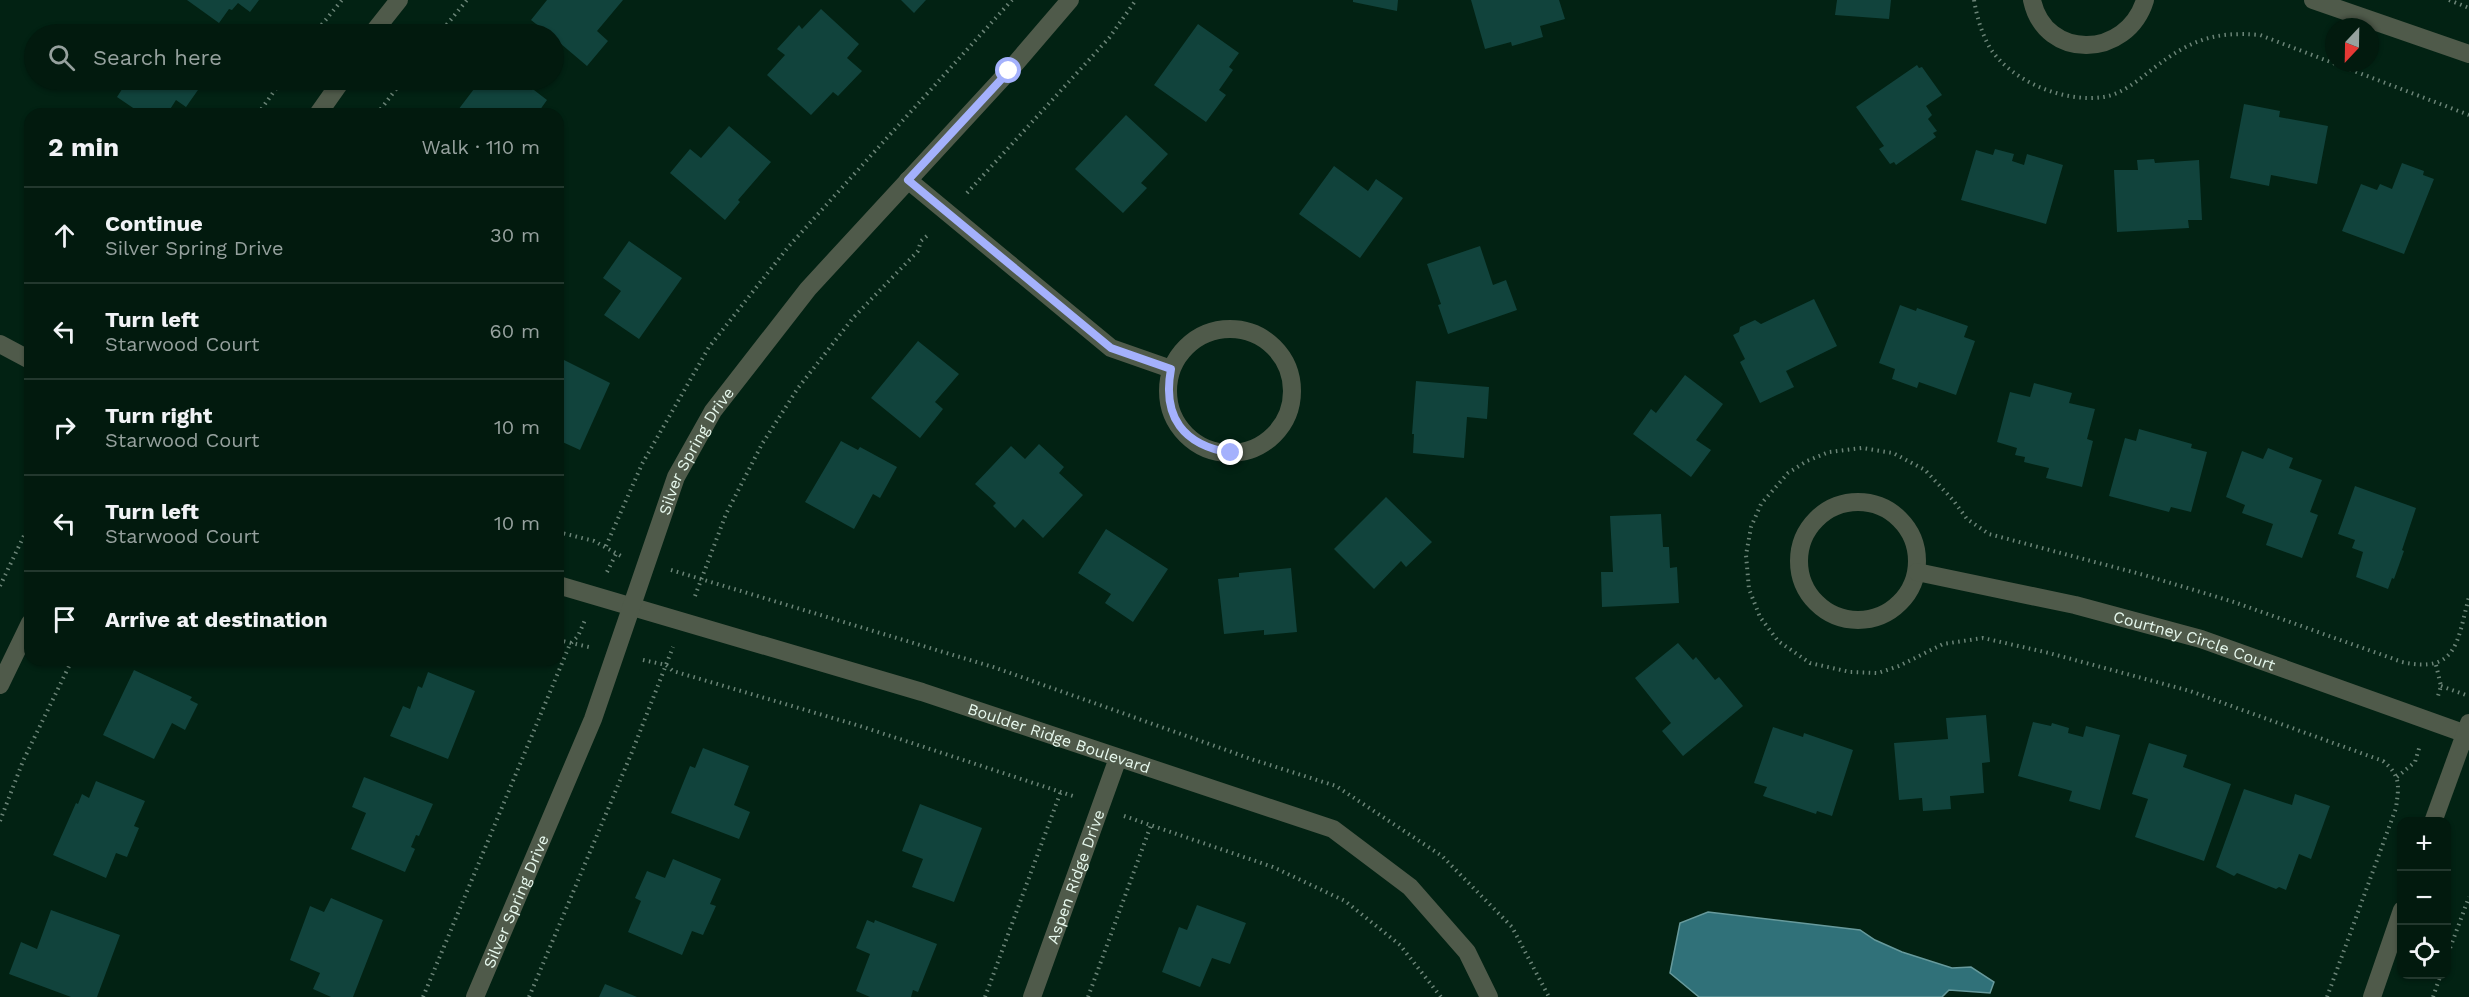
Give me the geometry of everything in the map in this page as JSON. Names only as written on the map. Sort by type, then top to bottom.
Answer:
[{"type":"street","points":[[380,24],[399,0]]},
{"type":"street","name":"Silver Spring Drive","points":[[476,997],[593,719],[675,477],[712,411],[808,288],[1009,71],[1070,0]]},
{"type":"street","points":[[2032,0],[2043,25],[2058,37],[2076,44],[2095,45],[2114,40],[2129,29],[2141,14],[2145,0]]},
{"type":"street","points":[[2313,0],[2469,54]]},
{"type":"street","points":[[322,108],[335,90]]},
{"type":"street","points":[[908,180],[1111,348],[1171,369]]},
{"type":"street","points":[[1217,329],[1238,329],[1259,335],[1275,348],[1287,366],[1292,386],[1291,407],[1282,426],[1268,441],[1251,450],[1231,453],[1211,450],[1193,441],[1179,427],[1170,409],[1167,389],[1171,369],[1182,351],[1197,337],[1217,329]]},
{"type":"street","points":[[0,344],[24,357]]},
{"type":"street","points":[[1858,501],[1878,505],[1896,515],[1910,531],[1917,551],[1917,572],[1911,590],[1899,604],[1884,615],[1866,620],[1847,620],[1829,614],[1814,603],[1804,587],[1798,569],[1799,550],[1806,531],[1819,515],[1837,505],[1858,501]]},
{"type":"street","name":"Courtney Circle Court","points":[[1917,572],[2075,605],[2201,639],[2468,731]]},
{"type":"street","name":"Boulder Ridge Boulevard","points":[[564,587],[922,692],[1333,829],[1410,887],[1467,952],[1489,997]]},
{"type":"street","points":[[0,685],[24,635]]},
{"type":"street","points":[[2435,817],[2468,731]]},
{"type":"street","name":"Aspen Ridge Drive","points":[[1032,997],[1118,758]]},
{"type":"street","points":[[2372,997],[2397,924]]},
{"type":"path","points":[[322,24],[342,0]]},
{"type":"path","points":[[447,24],[467,0]]},
{"type":"path","points":[[606,546],[642,465],[709,347],[789,246],[1012,0]]},
{"type":"path","points":[[529,997],[632,752],[726,514],[762,444],[798,387],[854,318],[918,251],[921,241],[1108,38],[1136,0]]},
{"type":"path","points":[[1974,0],[1978,22],[1991,49],[2013,72],[2043,89],[2064,94],[2103,97],[2131,87],[2184,47],[2204,39],[2234,33],[2260,35],[2469,115]]},
{"type":"path","points":[[2449,0],[2469,8]]},
{"type":"path","points":[[262,108],[275,90]]},
{"type":"path","points":[[382,108],[395,90]]},
{"type":"path","points":[[564,533],[584,537],[606,546],[615,554],[578,636],[570,644],[564,658]]},
{"type":"path","points":[[0,586],[24,536]]},
{"type":"path","points":[[693,577],[709,581]]},
{"type":"path","points":[[564,642],[666,665],[673,671],[860,726],[1061,790],[1100,808],[1273,867],[1345,901],[1400,945],[1441,997]]},
{"type":"path","points":[[2436,665],[2441,686],[2469,696]]},
{"type":"path","points":[[0,821],[23,761],[69,666]]},
{"type":"path","points":[[423,997],[561,666]]},
{"type":"path","points":[[2397,777],[2415,762]]},
{"type":"path","points":[[985,997],[1061,790]]},
{"type":"path","points":[[1088,997],[1151,825]]},
{"type":"path","points":[[2451,946],[2469,897]]},
{"type":"path","points":[[2433,997],[2440,979]]},
{"type":"water","points":[[1708,912],[1860,930],[1875,940],[1902,952],[1952,968],[1971,967],[1994,982],[1990,993],[1949,990],[1942,997],[1699,997],[1670,973],[1680,923]]},
{"type":"building","points":[[187,0],[259,0],[250,12],[238,3],[232,10],[229,9],[219,23]]},
{"type":"building","points":[[547,0],[623,0],[597,31],[608,41],[587,66],[564,46],[564,24],[536,24],[531,20]]},
{"type":"building","points":[[901,0],[926,0],[914,13]]},
{"type":"building","points":[[1353,0],[1398,0],[1397,11],[1353,2]]},
{"type":"building","points":[[1471,0],[1559,0],[1565,19],[1540,26],[1543,37],[1512,46],[1511,42],[1485,49]]},
{"type":"building","points":[[1837,0],[1891,0],[1889,19],[1835,15]]},
{"type":"building","points":[[821,9],[859,44],[847,58],[862,71],[838,96],[833,92],[811,115],[767,75],[785,55],[777,49],[799,25],[802,29]]},
{"type":"building","points":[[1198,24],[1239,53],[1229,67],[1233,70],[1219,90],[1226,95],[1206,122],[1154,85]]},
{"type":"building","points":[[1917,65],[1919,68],[1922,67],[1942,95],[1926,106],[1932,115],[1928,119],[1937,131],[1933,133],[1936,137],[1896,165],[1894,162],[1890,164],[1879,149],[1884,146],[1856,107]]},
{"type":"building","points":[[122,90],[198,90],[186,107],[176,100],[171,108],[133,108],[117,97]]},
{"type":"building","points":[[473,90],[534,90],[547,100],[541,108],[460,108]]},
{"type":"building","points":[[2244,104],[2280,111],[2279,117],[2328,126],[2317,184],[2271,175],[2269,186],[2230,178]]},
{"type":"building","points":[[1126,115],[1168,154],[1141,183],[1147,188],[1123,213],[1075,169]]},
{"type":"building","points":[[729,126],[771,162],[738,200],[740,202],[725,220],[670,173],[690,149],[701,158]]},
{"type":"building","points":[[1995,149],[2014,154],[2012,161],[2024,165],[2027,154],[2063,165],[2046,224],[1961,200],[1976,150],[1993,155]]},
{"type":"building","points":[[2154,159],[2155,163],[2199,160],[2202,220],[2188,220],[2189,228],[2117,232],[2114,170],[2138,170],[2137,160]]},
{"type":"building","points":[[2402,163],[2424,171],[2423,175],[2434,179],[2404,254],[2342,231],[2361,184],[2377,190],[2380,184],[2392,189]]},
{"type":"building","points":[[1334,166],[1368,191],[1376,179],[1403,198],[1360,258],[1299,214]]},
{"type":"building","points":[[629,241],[682,278],[639,339],[604,315],[621,291],[603,278]]},
{"type":"building","points":[[1480,246],[1493,285],[1506,280],[1517,310],[1448,334],[1438,305],[1441,304],[1427,264]]},
{"type":"building","points":[[1814,299],[1837,346],[1786,371],[1794,387],[1760,403],[1740,362],[1745,359],[1733,335],[1739,332],[1740,327],[1755,320],[1761,324]]},
{"type":"building","points":[[1900,305],[1916,311],[1917,308],[1968,326],[1964,337],[1975,341],[1956,395],[1919,382],[1917,388],[1892,379],[1895,369],[1879,363]]},
{"type":"building","points":[[918,341],[959,374],[935,402],[943,409],[920,438],[871,398]]},
{"type":"building","points":[[564,360],[610,383],[580,450],[564,443]]},
{"type":"building","points":[[1685,375],[1723,404],[1696,440],[1711,450],[1691,477],[1633,434],[1651,409],[1656,413]]},
{"type":"building","points":[[1416,381],[1489,387],[1487,419],[1467,417],[1464,458],[1413,453]]},
{"type":"building","points":[[2034,383],[2072,393],[2069,403],[2095,409],[2087,439],[2093,441],[2082,487],[2046,478],[2049,468],[2024,462],[2025,457],[2015,455],[2017,448],[1997,442],[2010,392],[2030,397]]},
{"type":"building","points":[[2139,429],[2192,444],[2191,448],[2207,452],[2191,512],[2171,507],[2169,512],[2109,496],[2125,438],[2136,441]]},
{"type":"building","points":[[841,441],[858,450],[860,447],[897,467],[880,498],[873,494],[854,529],[805,502]]},
{"type":"building","points":[[1039,444],[1064,467],[1059,473],[1083,495],[1043,538],[1023,519],[1015,528],[993,506],[996,503],[975,484],[1011,446],[1025,459]]},
{"type":"building","points":[[2268,448],[2293,458],[2289,468],[2322,480],[2310,512],[2318,515],[2302,558],[2266,545],[2273,524],[2242,513],[2245,505],[2226,497],[2242,451],[2263,459]]},
{"type":"building","points":[[2355,486],[2416,508],[2402,550],[2404,551],[2388,589],[2356,577],[2363,552],[2352,548],[2355,540],[2338,534]]},
{"type":"building","points":[[1386,497],[1432,542],[1406,567],[1401,561],[1374,589],[1334,549]]},
{"type":"building","points":[[1661,514],[1663,547],[1669,547],[1670,568],[1677,567],[1679,603],[1602,607],[1601,572],[1613,572],[1610,516]]},
{"type":"building","points":[[1106,529],[1168,569],[1133,622],[1105,603],[1111,594],[1078,573]]},
{"type":"building","points":[[1291,568],[1297,632],[1264,635],[1264,630],[1224,634],[1218,579],[1239,577],[1239,573]]},
{"type":"building","points":[[1678,643],[1693,660],[1696,657],[1715,680],[1719,677],[1743,706],[1683,756],[1662,731],[1671,723],[1635,678]]},
{"type":"building","points":[[134,670],[192,697],[190,700],[198,704],[185,730],[172,723],[154,759],[103,735]]},
{"type":"building","points":[[428,672],[475,691],[448,759],[390,736],[403,706],[410,709],[418,686],[422,688]]},
{"type":"building","points":[[1986,715],[1990,762],[1982,763],[1984,793],[1950,796],[1951,809],[1923,811],[1922,798],[1899,800],[1894,743],[1948,739],[1946,718]]},
{"type":"building","points":[[2033,722],[2051,726],[2052,723],[2069,728],[2068,733],[2083,737],[2086,726],[2120,735],[2100,810],[2069,801],[2072,791],[2018,776]]},
{"type":"building","points":[[1773,727],[1803,737],[1804,733],[1853,750],[1832,816],[1817,811],[1816,814],[1763,796],[1767,787],[1754,783]]},
{"type":"building","points":[[2149,743],[2187,755],[2183,767],[2231,784],[2204,861],[2135,837],[2148,799],[2132,794]]},
{"type":"building","points":[[703,748],[749,766],[734,805],[750,812],[739,839],[671,813],[690,766],[695,768]]},
{"type":"building","points":[[364,777],[433,804],[419,836],[416,835],[411,847],[415,849],[405,872],[351,849],[366,813],[352,807]]},
{"type":"building","points":[[96,781],[145,801],[134,826],[139,828],[127,857],[116,853],[106,878],[53,855],[76,803],[78,804],[82,794],[89,798]]},
{"type":"building","points":[[2244,789],[2292,805],[2295,794],[2330,806],[2311,859],[2299,854],[2286,890],[2279,887],[2276,889],[2237,873],[2234,876],[2216,867]]},
{"type":"building","points":[[920,804],[982,828],[954,902],[912,887],[923,859],[902,851]]},
{"type":"building","points":[[673,859],[721,879],[710,904],[716,906],[703,935],[692,931],[682,955],[628,932],[641,901],[635,898],[647,871],[665,878]]},
{"type":"building","points":[[331,898],[383,920],[353,997],[331,997],[313,989],[320,973],[290,960],[310,906],[324,912]]},
{"type":"building","points":[[1197,905],[1246,923],[1230,964],[1212,958],[1200,987],[1162,972],[1179,927],[1187,930]]},
{"type":"building","points":[[51,910],[120,935],[97,997],[71,997],[9,974],[21,942],[37,949]]},
{"type":"building","points":[[867,920],[874,923],[875,920],[937,944],[918,992],[913,990],[911,997],[870,997],[856,991],[870,954],[856,948]]},
{"type":"building","points":[[605,984],[637,997],[599,997]]},
{"type":"route","points":[[1009,71],[908,180],[1111,348],[1171,369],[1167,389],[1170,409],[1179,427],[1193,441],[1211,450],[1231,453]]}]
